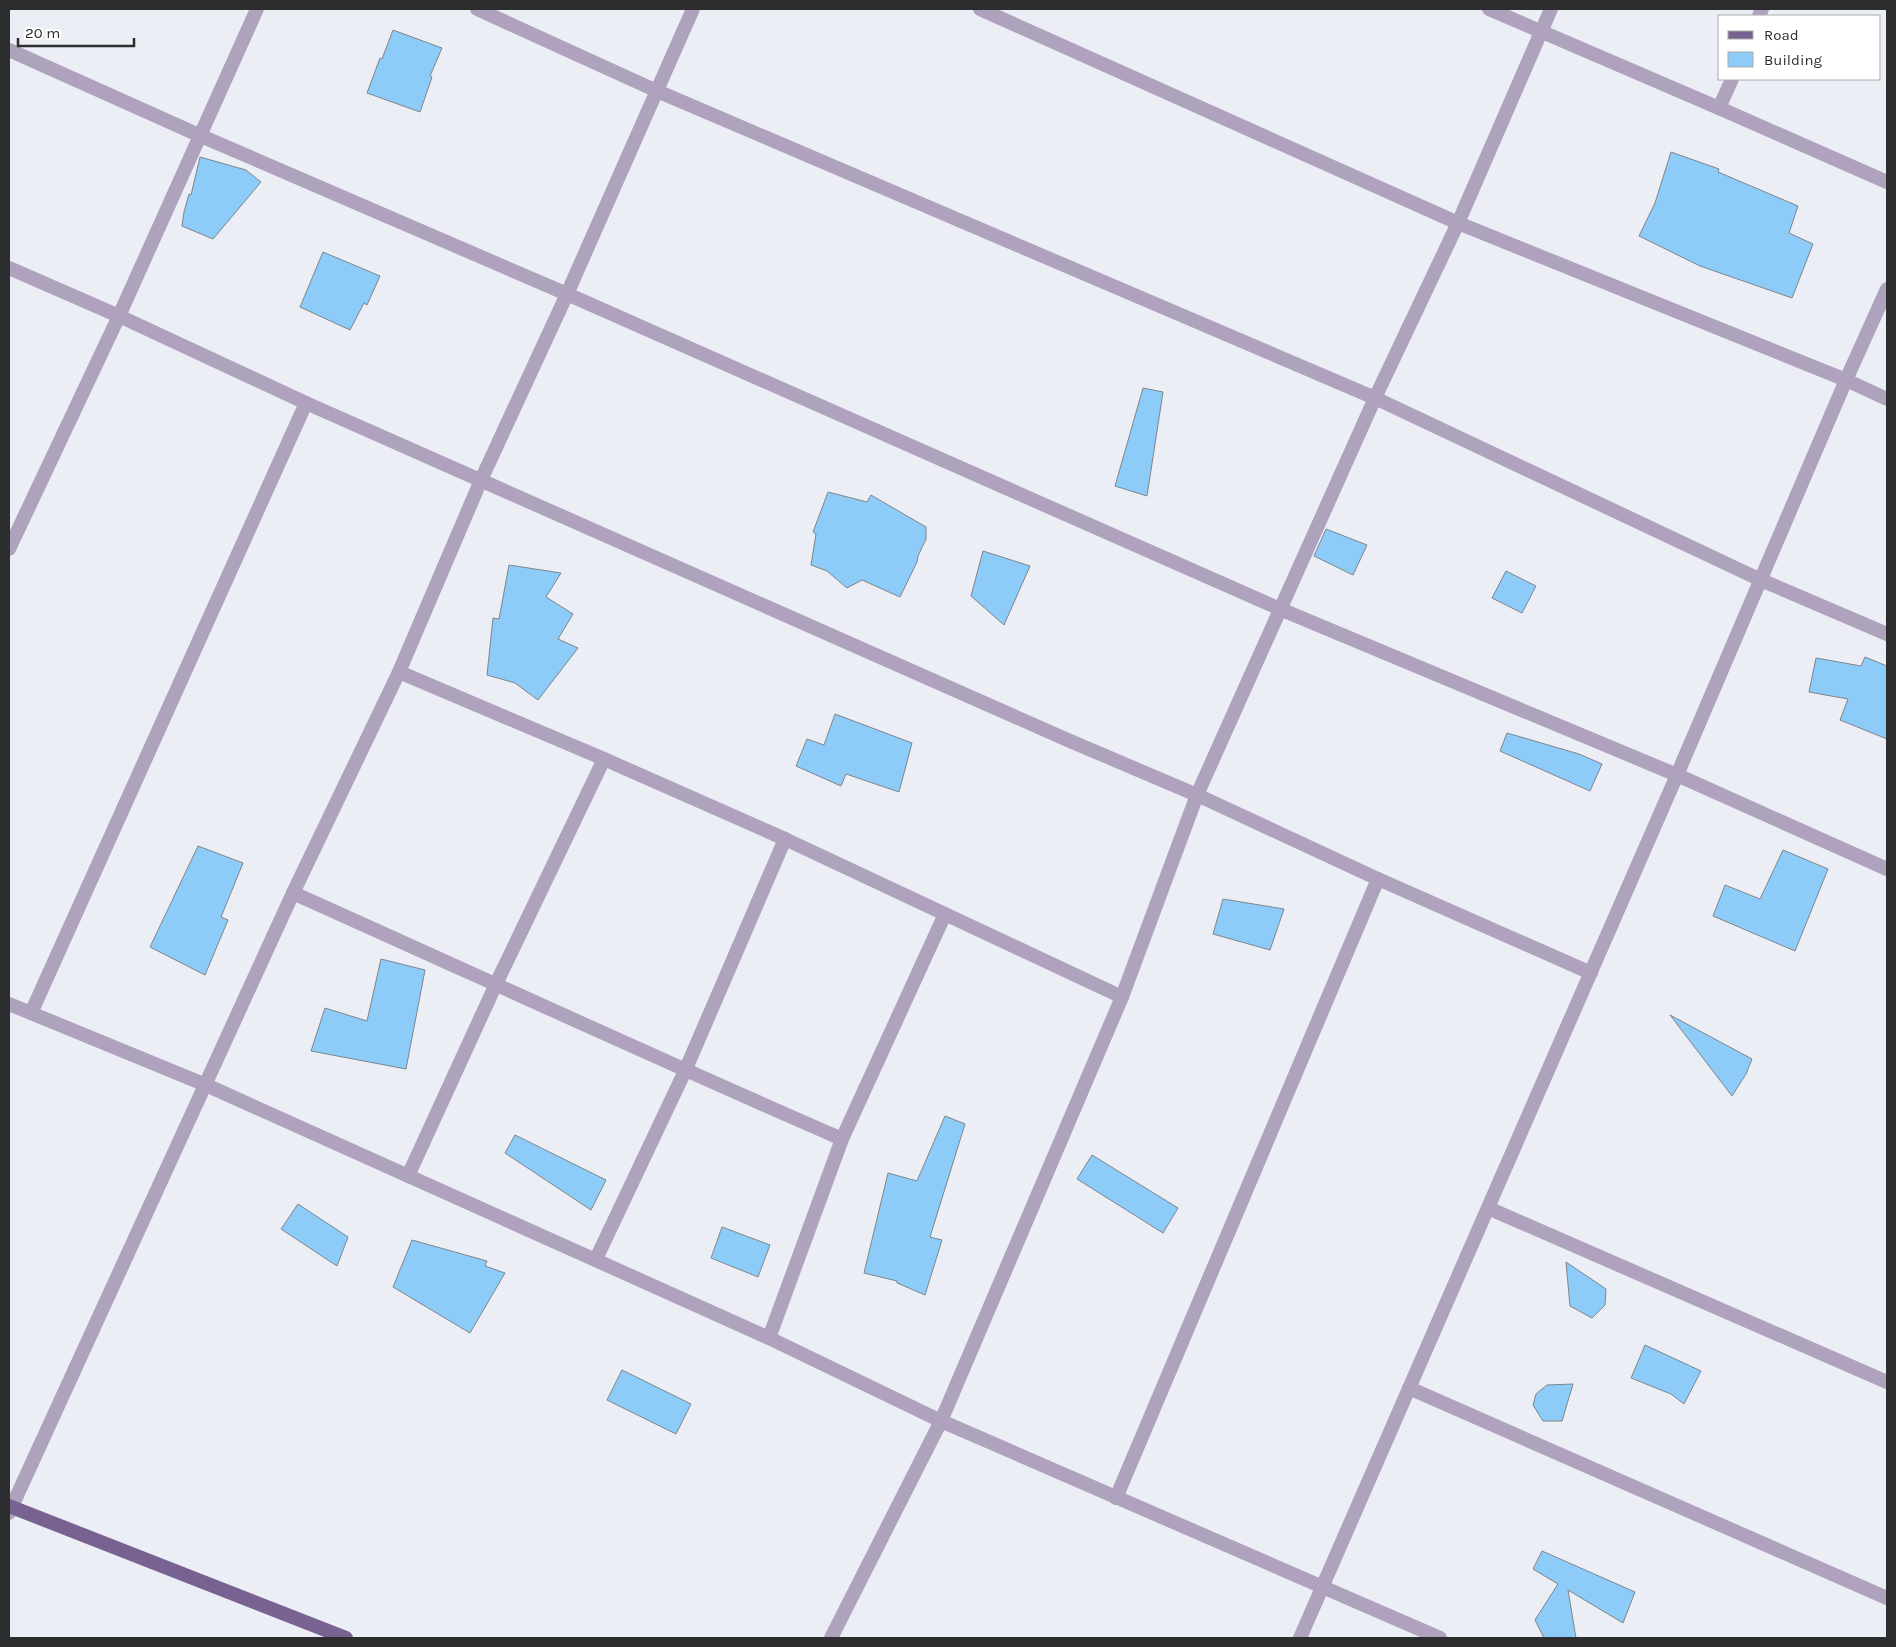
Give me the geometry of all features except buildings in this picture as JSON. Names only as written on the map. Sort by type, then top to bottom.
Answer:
[{"type":"main road","points":[[9,1509],[346,1638]]},
{"type":"street","points":[[9,547],[119,316],[257,9]]},
{"type":"street","points":[[477,9],[658,91],[1375,398],[1761,580],[1887,634]]},
{"type":"street","points":[[9,1509],[293,893],[399,672],[481,480],[567,294],[694,9]]},
{"type":"street","points":[[980,9],[1458,223],[1846,380],[1887,399]]},
{"type":"street","points":[[1489,9],[1887,182]]},
{"type":"street","points":[[831,1638],[941,1421],[1122,997],[1197,795],[1375,398],[1458,223],[1551,9]]},
{"type":"street","points":[[9,50],[1280,609],[1677,775],[1887,870]]},
{"type":"street","points":[[1719,108],[1732,80]]},
{"type":"street","points":[[9,268],[119,316],[306,403],[1061,737],[1197,795],[1378,879],[1591,973]]},
{"type":"street","points":[[1300,1638],[1677,775],[1846,380],[1887,290]]},
{"type":"street","points":[[31,1013],[306,403]]},
{"type":"street","points":[[399,672],[604,759],[785,839],[1122,997]]},
{"type":"street","points":[[408,1176],[496,984],[604,759]]},
{"type":"street","points":[[596,1259],[684,1071],[785,839]]},
{"type":"street","points":[[1116,1498],[1378,879]]},
{"type":"street","points":[[293,893],[684,1071],[842,1139]]},
{"type":"street","points":[[769,1338],[842,1139],[946,914]]},
{"type":"street","points":[[9,1004],[206,1085],[769,1338],[941,1421],[1440,1638]]},
{"type":"street","points":[[1488,1208],[1887,1382]]},
{"type":"street","points":[[1409,1388],[1887,1598]]}]
